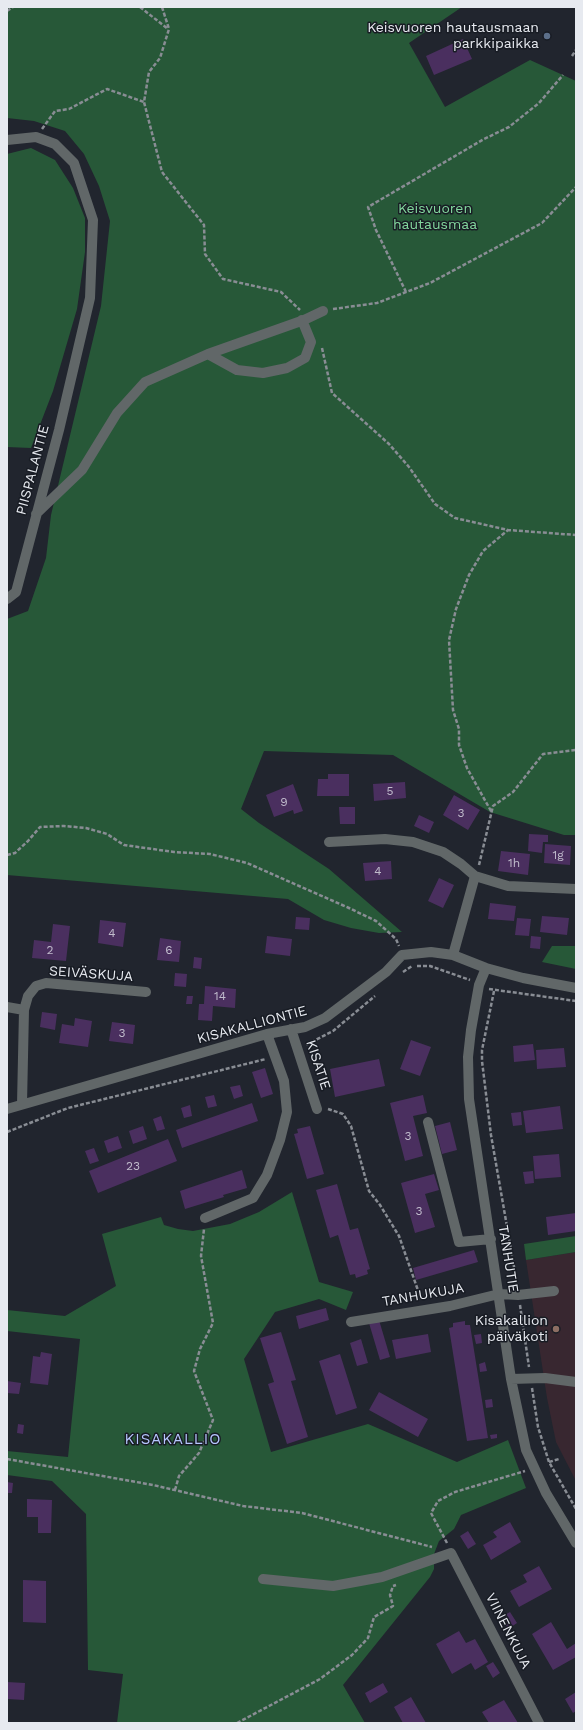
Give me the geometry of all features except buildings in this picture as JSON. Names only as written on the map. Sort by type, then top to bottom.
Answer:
[{"type":"street","points":[[7,140],[36,137]]},
{"type":"street","name":"PIISPALANTIE","points":[[7,599],[16,592],[90,298],[93,220],[74,162],[55,144],[36,137]]},
{"type":"street","points":[[36,514],[82,470],[117,413],[145,382],[208,354],[323,311]]},
{"type":"street","points":[[208,354],[237,370],[263,373],[287,368],[305,358],[311,342],[305,319]]},
{"type":"street","points":[[329,842],[385,839],[413,842],[443,852],[475,876],[508,886],[576,889]]},
{"type":"street","points":[[452,955],[475,876]]},
{"type":"street","points":[[402,955],[431,952],[452,955],[486,968],[523,978],[576,988]]},
{"type":"street","name":"KISAKALLIONTIE","points":[[7,1110],[22,1104],[267,1034],[305,1027],[325,1018],[386,972],[402,955]]},
{"type":"street","name":"TANHUTIE","points":[[486,968],[479,985],[468,1057],[469,1099],[511,1378],[526,1450],[563,1524],[576,1543]]},
{"type":"street","name":"SEIVÄSKUJA","points":[[22,1104],[24,1010],[28,996],[36,986],[46,983],[146,992]]},
{"type":"street","points":[[7,1007],[24,1010]]},
{"type":"street","name":"KISATIE","points":[[292,1029],[318,1109]]},
{"type":"street","points":[[205,1218],[253,1198],[267,1175],[280,1140],[287,1112],[284,1081],[267,1034]]},
{"type":"street","points":[[428,1122],[459,1242],[490,1239]]},
{"type":"street","name":"TANHUKUJA","points":[[351,1322],[450,1306],[499,1294],[518,1295],[554,1291]]},
{"type":"street","points":[[511,1378],[545,1378],[576,1382]]},
{"type":"street","points":[[263,1579],[333,1586],[382,1577],[452,1553]]},
{"type":"street","name":"VIINENKUJA","points":[[452,1553],[539,1723]]},
{"type":"path","points":[[7,11],[13,7]]},
{"type":"path","points":[[140,7],[169,29]]},
{"type":"path","points":[[162,7],[169,29],[160,58],[150,72],[144,102],[162,172],[204,225],[205,254],[223,279],[281,292],[305,319]]},
{"type":"path","points":[[572,56],[576,50]]},
{"type":"path","points":[[406,292],[376,230],[368,207],[484,139],[508,127],[539,103],[563,75]]},
{"type":"path","points":[[36,137],[55,111],[69,109],[107,89],[144,102]]},
{"type":"path","points":[[323,311],[377,303],[430,282],[542,224],[576,187]]},
{"type":"path","points":[[321,345],[332,393],[388,444],[409,467],[435,504],[456,518],[508,530],[576,535]]},
{"type":"path","points":[[491,811],[467,768],[459,745],[459,729],[453,710],[449,640],[456,609],[469,575],[483,551],[508,530]]},
{"type":"path","points":[[475,876],[486,838],[491,811],[494,806],[513,792],[543,754],[576,750]]},
{"type":"path","points":[[7,855],[15,853],[40,827],[64,826],[86,828],[107,834],[124,845],[167,851],[210,854],[247,863],[376,921],[396,940],[401,949],[402,955]]},
{"type":"path","points":[[576,1001],[494,991],[482,1061],[491,1135],[518,1295],[538,1427],[549,1462],[576,1509]]},
{"type":"path","points":[[318,1109],[331,1110],[343,1114],[352,1126],[369,1191],[380,1204],[399,1236],[424,1309]]},
{"type":"path","points":[[175,1490],[178,1476],[199,1453],[213,1420],[194,1371],[200,1349],[213,1323],[201,1256],[205,1218]]},
{"type":"path","points":[[7,1459],[175,1490],[243,1506],[302,1513],[452,1553]]},
{"type":"path","points":[[452,1553],[430,1512],[438,1500],[455,1492],[559,1459]]},
{"type":"path","points":[[236,1723],[320,1679],[352,1655],[368,1638],[374,1617],[392,1606],[390,1595],[393,1586],[398,1584]]},
{"type":"shaded area","name":"Kisakallion päiväkoti","points":[[576,1252],[576,1481],[556,1442],[547,1398],[526,1260]]},
{"type":"green space","name":"Keisvuoren hautausmaa","points":[[7,7],[462,7],[409,43],[445,107],[530,60],[576,81],[576,835],[564,835],[490,812],[393,755],[264,751],[241,809],[259,823],[329,869],[402,932],[379,933],[351,928],[324,920],[288,899],[7,875],[7,619],[28,611],[46,558],[51,515],[101,306],[110,221],[99,186],[84,154],[65,131],[34,121],[7,118]]},
{"type":"green space","points":[[31,148],[55,160],[73,188],[85,218],[85,252],[77,309],[53,391],[31,448],[7,447],[7,154]]},
{"type":"green space","points":[[552,946],[576,946],[576,969],[542,962]]},
{"type":"green space","points":[[292,1192],[319,1282],[353,1292],[346,1310],[319,1299],[275,1312],[244,1359],[271,1452],[368,1424],[457,1462],[508,1440],[526,1488],[461,1515],[454,1529],[439,1541],[434,1554],[434,1569],[430,1577],[343,1685],[365,1723],[117,1723],[123,1674],[88,1670],[86,1514],[52,1481],[7,1475],[7,1451],[68,1457],[80,1339],[7,1331],[7,1310],[65,1316],[116,1286],[102,1234],[161,1217],[164,1225],[193,1231],[230,1224],[259,1212]]},
{"type":"green space","points":[[576,1236],[576,1252],[526,1260],[524,1244]]},
{"type":"place","name":"Keisvuoren hautausmaan parkkipaikka","points":[[547,36]]},
{"type":"place","name":"Kisakallion päiväkoti","points":[[556,1329]]},
{"type":"district","name":"KISAKALLIO","points":[[173,1440]]}]
